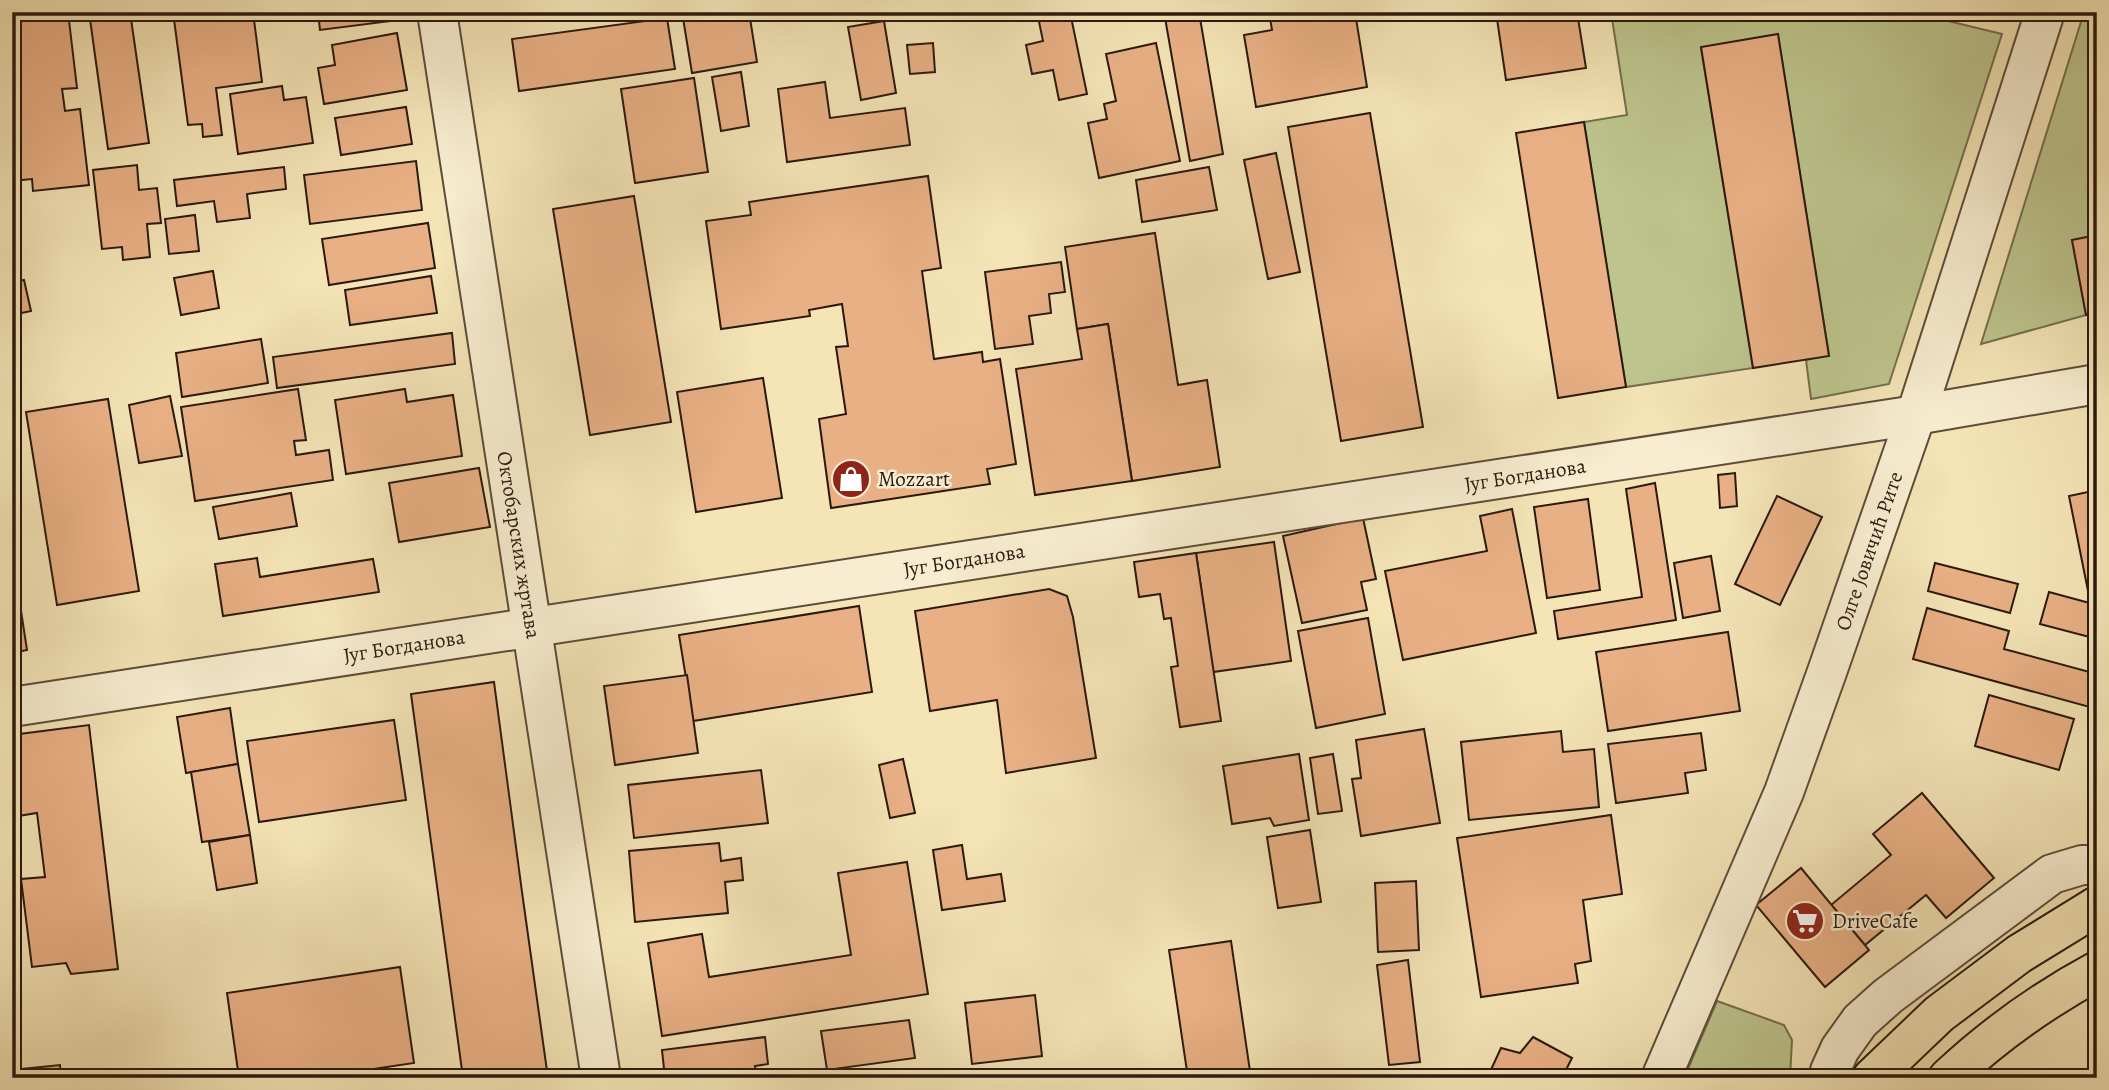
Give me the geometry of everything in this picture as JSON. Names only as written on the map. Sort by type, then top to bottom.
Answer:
[{"type":"main road","points":[[1872,1078],[1939,1014],[2019,954],[2097,906]]},
{"type":"main road","points":[[1948,1078],[2026,1014],[2097,971]]},
{"type":"street","name":"Октобарских жртава","points":[[437,12],[601,1078]]},
{"type":"street","name":"Олге Јовичић Рите","points":[[1661,1078],[1784,792],[1916,415],[2045,12]]},
{"type":"street","name":"Југ Богданова","points":[[12,707],[1916,415],[2097,384]]},
{"type":"street","points":[[1829,1078],[1840,1049],[1860,1021],[1888,996],[2052,874],[2082,865],[2097,865]]},
{"type":"green space","points":[[1611,12],[1911,12],[2002,34],[1889,384],[1811,399],[1806,360],[1829,355],[1778,35],[1701,48],[1753,368],[1626,387],[1584,122],[1627,115]]},
{"type":"green space","points":[[2084,12],[2097,12],[2097,235],[2072,240],[2086,315],[1981,344]]},
{"type":"green space","points":[[1717,1001],[1784,1025],[1792,1040],[1790,1078],[1684,1078]]},
{"type":"building","points":[[12,12],[68,12],[77,88],[62,89],[65,111],[80,109],[89,185],[33,191],[32,179],[12,181]]},
{"type":"building","points":[[89,12],[130,12],[149,143],[108,149]]},
{"type":"building","points":[[173,12],[253,12],[262,82],[216,88],[222,135],[203,137],[202,124],[188,125]]},
{"type":"building","points":[[318,12],[398,12],[399,20],[320,30]]},
{"type":"building","points":[[515,12],[564,12],[516,20]]},
{"type":"building","points":[[682,12],[749,12],[757,62],[692,73]]},
{"type":"building","points":[[845,12],[878,12],[879,15],[846,20]]},
{"type":"building","points":[[1037,12],[1070,12],[1087,94],[1059,100],[1053,70],[1032,74],[1026,45],[1043,41]]},
{"type":"building","points":[[1164,12],[1199,12],[1223,154],[1190,161]]},
{"type":"building","points":[[1269,12],[1355,12],[1367,87],[1256,107],[1244,35],[1272,30]]},
{"type":"building","points":[[1496,12],[1577,12],[1586,68],[1506,80]]},
{"type":"building","points":[[667,18],[675,69],[519,91],[512,39]]},
{"type":"building","points":[[884,21],[896,93],[861,100],[848,27]]},
{"type":"building","points":[[397,33],[407,90],[324,104],[318,68],[335,65],[332,45]]},
{"type":"building","points":[[1778,34],[1829,356],[1753,368],[1701,47]]},
{"type":"building","points":[[933,43],[935,72],[910,74],[907,45]]},
{"type":"building","points":[[1156,43],[1180,161],[1099,178],[1088,123],[1107,119],[1104,104],[1116,101],[1106,54]]},
{"type":"building","points":[[741,72],[749,126],[721,131],[712,77]]},
{"type":"building","points":[[694,78],[708,172],[635,183],[621,89]]},
{"type":"building","points":[[825,82],[830,118],[905,108],[910,145],[787,162],[778,89]]},
{"type":"building","points":[[282,86],[284,100],[306,97],[313,143],[238,154],[230,94]]},
{"type":"building","points":[[406,107],[412,144],[341,155],[335,118]]},
{"type":"building","points":[[1370,113],[1423,427],[1341,441],[1288,127]]},
{"type":"building","points":[[1584,122],[1626,387],[1558,398],[1516,133]]},
{"type":"building","points":[[1276,153],[1300,272],[1268,279],[1244,160]]},
{"type":"building","points":[[416,161],[422,210],[310,224],[304,175]]},
{"type":"building","points":[[137,165],[139,190],[157,188],[161,223],[147,224],[150,257],[123,260],[122,247],[102,249],[93,170]]},
{"type":"building","points":[[284,167],[286,189],[247,194],[250,218],[217,222],[214,201],[177,206],[174,180]]},
{"type":"building","points":[[1209,167],[1217,210],[1142,222],[1136,180]]},
{"type":"building","points":[[928,176],[941,268],[922,271],[934,359],[982,352],[983,362],[1000,359],[1016,464],[987,469],[990,484],[831,508],[819,419],[846,414],[836,347],[848,346],[842,304],[809,310],[810,316],[721,329],[706,221],[751,215],[749,202]]},
{"type":"building","points":[[634,196],[671,422],[590,435],[553,209]]},
{"type":"building","points":[[195,215],[199,251],[169,254],[165,219]]},
{"type":"building","points":[[428,223],[435,268],[329,285],[322,239]]},
{"type":"building","points":[[1155,233],[1178,385],[1207,380],[1220,467],[1132,481],[1108,324],[1077,329],[1065,247]]},
{"type":"building","points":[[2097,235],[2097,313],[2086,315],[2072,240]]},
{"type":"building","points":[[1061,262],[1065,292],[1049,294],[1051,313],[1029,316],[1033,344],[995,349],[985,272]]},
{"type":"building","points":[[213,271],[219,308],[181,315],[174,278]]},
{"type":"building","points":[[431,276],[437,313],[350,325],[345,290]]},
{"type":"building","points":[[24,280],[31,311],[12,315],[12,282]]},
{"type":"building","points":[[1108,324],[1132,481],[1035,495],[1016,369],[1082,359],[1077,329]]},
{"type":"building","points":[[452,333],[455,364],[277,388],[273,357]]},
{"type":"building","points":[[261,339],[268,383],[182,397],[176,353]]},
{"type":"building","points":[[763,378],[782,498],[696,512],[677,392]]},
{"type":"building","points":[[298,389],[306,440],[294,441],[296,455],[329,450],[333,480],[195,501],[181,407]]},
{"type":"building","points":[[405,389],[407,402],[453,395],[462,456],[346,474],[335,400]]},
{"type":"building","points":[[170,396],[182,456],[139,463],[129,405]]},
{"type":"building","points":[[108,399],[139,591],[57,605],[26,412]]},
{"type":"building","points":[[479,468],[490,527],[399,542],[389,483]]},
{"type":"building","points":[[2097,468],[2097,590],[2088,591],[2069,496],[2093,491],[2090,469]]},
{"type":"building","points":[[1735,473],[1737,506],[1720,508],[1718,475]]},
{"type":"building","points":[[1655,483],[1676,620],[1558,639],[1554,611],[1642,597],[1626,489]]},
{"type":"building","points":[[291,493],[297,526],[219,539],[213,507]]},
{"type":"building","points":[[1777,496],[1822,517],[1780,605],[1735,584]]},
{"type":"building","points":[[1588,499],[1600,590],[1547,598],[1534,507]]},
{"type":"building","points":[[1512,509],[1536,633],[1403,660],[1385,571],[1487,551],[1480,516]]},
{"type":"building","points":[[1363,518],[1376,579],[1361,582],[1367,610],[1302,623],[1283,536]]},
{"type":"building","points":[[1274,542],[1291,661],[1213,672],[1196,553]]},
{"type":"building","points":[[12,552],[27,650],[12,653]]},
{"type":"building","points":[[1196,553],[1221,721],[1180,727],[1171,667],[1178,666],[1171,618],[1164,619],[1160,594],[1139,597],[1134,562]]},
{"type":"building","points":[[1711,556],[1720,611],[1683,618],[1674,563]]},
{"type":"building","points":[[257,558],[260,577],[373,559],[379,592],[223,616],[215,564]]},
{"type":"building","points":[[1935,563],[2018,584],[2010,613],[1928,591]]},
{"type":"building","points":[[1049,589],[1067,596],[1073,617],[1096,758],[1006,773],[997,700],[930,711],[915,611]]},
{"type":"building","points":[[2049,592],[2097,605],[2097,639],[2040,624]]},
{"type":"building","points":[[859,606],[872,692],[693,721],[679,635]]},
{"type":"building","points":[[1927,608],[2009,631],[2004,649],[2097,674],[2097,709],[1913,659]]},
{"type":"building","points":[[1368,618],[1385,714],[1316,728],[1298,631]]},
{"type":"building","points":[[1728,632],[1740,711],[1608,731],[1596,652]]},
{"type":"building","points":[[687,675],[698,753],[615,765],[604,686]]},
{"type":"building","points":[[494,682],[548,1078],[463,1078],[411,694]]},
{"type":"building","points":[[1989,695],[2074,719],[2059,770],[1975,746]]},
{"type":"building","points":[[230,708],[238,764],[186,773],[177,717]]},
{"type":"building","points":[[394,720],[406,800],[259,822],[247,741]]},
{"type":"building","points":[[89,725],[118,969],[71,974],[66,963],[32,967],[21,879],[45,877],[37,813],[18,816],[12,765],[12,735]]},
{"type":"building","points":[[1424,729],[1440,823],[1361,836],[1352,779],[1361,778],[1356,740]]},
{"type":"building","points":[[1561,731],[1563,752],[1594,749],[1599,807],[1469,820],[1461,742]]},
{"type":"building","points":[[1701,733],[1706,770],[1685,773],[1688,793],[1616,803],[1608,744]]},
{"type":"building","points":[[1299,754],[1309,820],[1274,826],[1270,818],[1232,824],[1223,766]]},
{"type":"building","points":[[1333,754],[1342,811],[1318,814],[1310,758]]},
{"type":"building","points":[[903,759],[915,813],[890,818],[879,765]]},
{"type":"building","points":[[238,764],[250,835],[202,842],[191,772]]},
{"type":"building","points":[[761,770],[768,823],[634,838],[628,785]]},
{"type":"building","points":[[1922,793],[1994,878],[1946,918],[1926,895],[1865,945],[1831,905],[1891,855],[1873,834]]},
{"type":"building","points":[[1611,815],[1622,894],[1583,900],[1591,961],[1575,964],[1578,983],[1481,997],[1457,838]]},
{"type":"building","points":[[1310,830],[1321,902],[1278,908],[1267,837]]},
{"type":"building","points":[[250,835],[257,883],[217,890],[209,842]]},
{"type":"building","points":[[719,843],[721,861],[741,858],[743,880],[725,882],[728,913],[635,922],[629,851]]},
{"type":"building","points":[[962,845],[967,879],[1001,874],[1005,901],[942,910],[933,850]]},
{"type":"building","points":[[907,862],[928,994],[662,1036],[648,943],[702,934],[709,977],[851,955],[838,873]]},
{"type":"building","points":[[1801,868],[1869,950],[1825,987],[1756,905]]},
{"type":"building","points":[[1416,881],[1419,950],[1378,952],[1375,883]]},
{"type":"building","points":[[1231,941],[1251,1078],[1188,1078],[1169,950]]},
{"type":"building","points":[[1408,960],[1420,1062],[1389,1065],[1377,965]]},
{"type":"building","points":[[400,967],[414,1063],[313,1078],[239,1078],[227,993]]},
{"type":"building","points":[[1035,995],[1042,1056],[972,1064],[965,1003]]},
{"type":"building","points":[[909,1020],[915,1058],[827,1070],[821,1031]]},
{"type":"building","points":[[765,1037],[768,1064],[755,1066],[757,1078],[665,1078],[662,1050]]},
{"type":"building","points":[[1533,1037],[1572,1058],[1562,1078],[1472,1078],[1489,1074],[1501,1048],[1520,1053]]},
{"type":"building","points":[[60,1065],[61,1078],[12,1078],[12,1070]]},
{"type":"place","name":"Mozzart","points":[[851,479]]},
{"type":"place","name":"DriveCafe","points":[[1805,921]]}]
